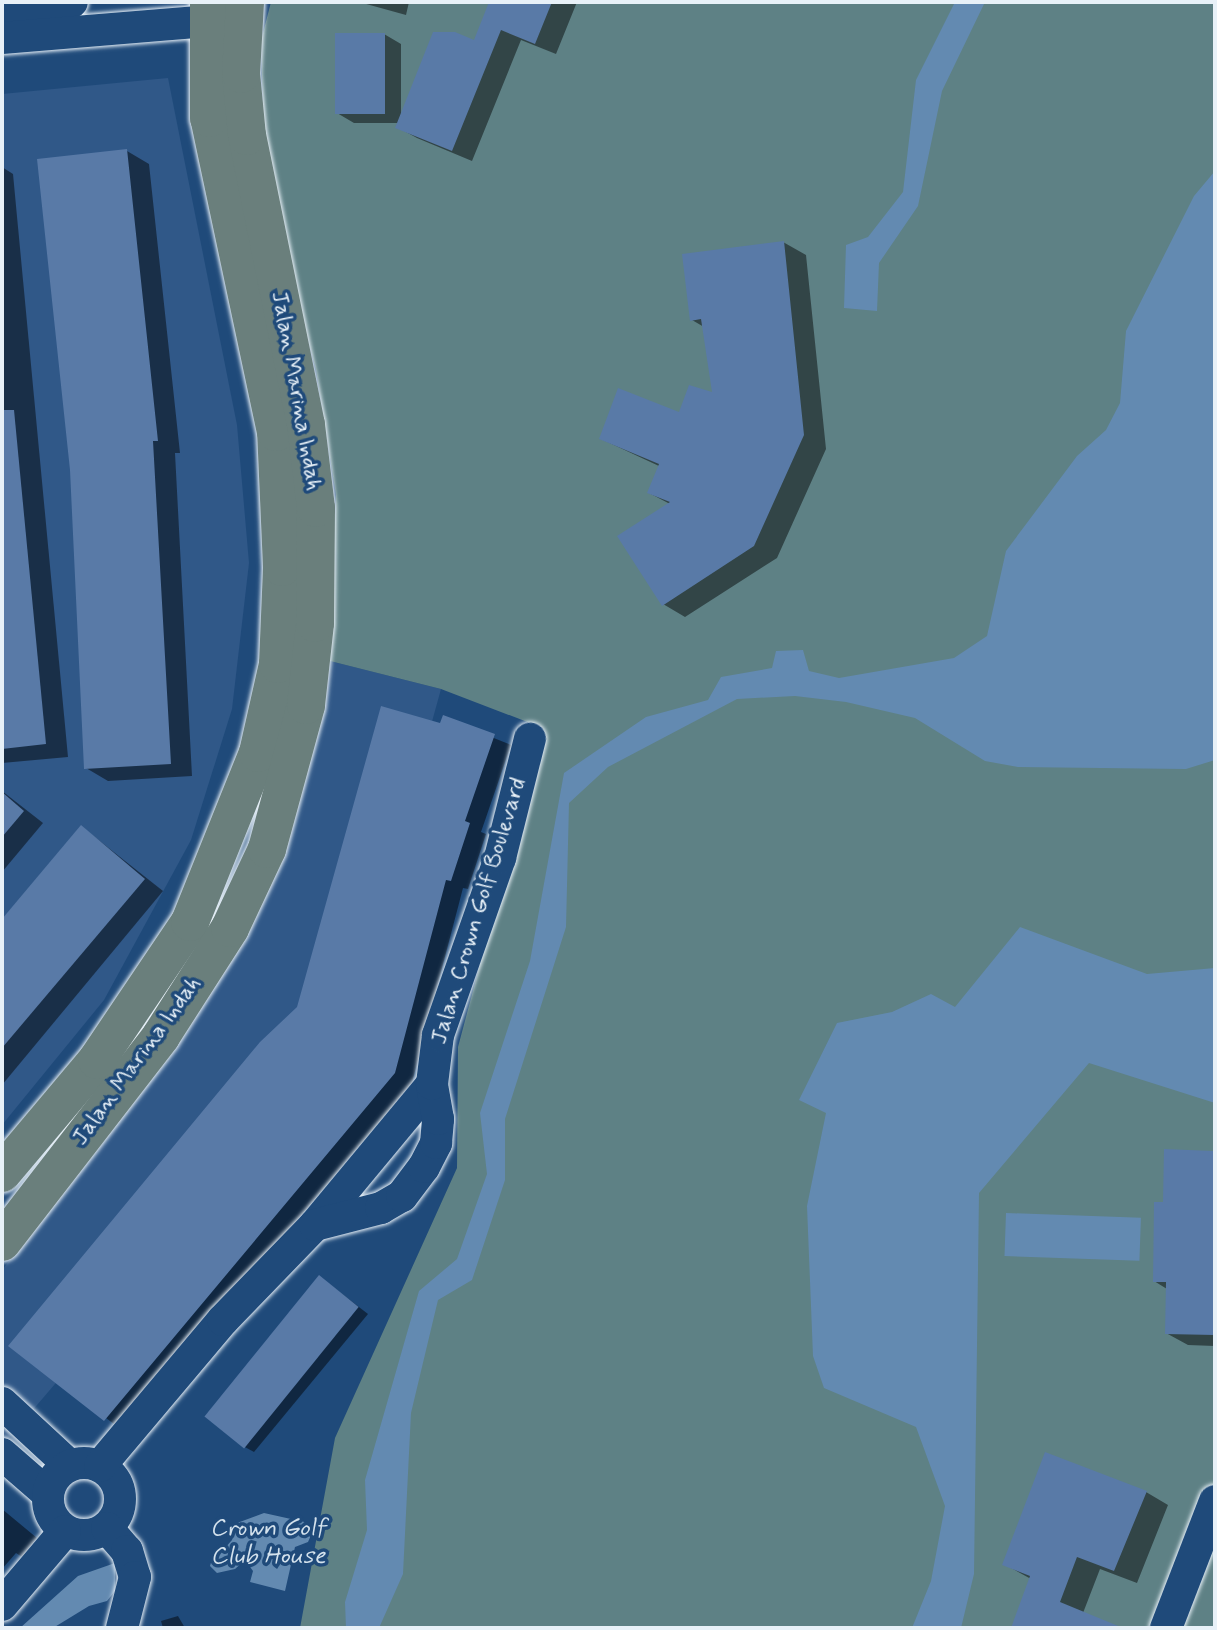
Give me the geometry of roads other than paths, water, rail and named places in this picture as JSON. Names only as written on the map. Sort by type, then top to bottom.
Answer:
[{"type":"main road","name":"Jalan Marina Indah","points":[[2,1242],[161,1037],[230,928],[267,849],[306,705],[315,623],[316,508],[306,425],[247,136],[241,74],[245,2]]},
{"type":"main road","name":"Jalan Marina Indah","points":[[2,1173],[97,1060],[190,922],[258,753],[278,664],[282,567],[276,432],[209,118],[215,8]]},
{"type":"street","points":[[2,8],[72,2]]},
{"type":"street","name":"Jalan Marina Indah","points":[[2,38],[215,8]]},
{"type":"street","name":"Jalan Crown Golf Boulevard","points":[[315,1225],[365,1214],[402,1196],[424,1167],[436,1143],[438,1119],[432,1084],[438,1035],[500,858],[530,739]]},
{"type":"street","points":[[100,1466],[223,1320],[315,1225],[432,1084]]},
{"type":"street","points":[[2,1403],[69,1465]]},
{"type":"street","points":[[2,1454],[48,1494]]},
{"type":"street","points":[[85,1462],[100,1466],[119,1488],[121,1502],[107,1528],[92,1535],[65,1531],[50,1513],[48,1494],[54,1477],[69,1465],[85,1462]]},
{"type":"street","points":[[1166,1628],[1215,1501]]},
{"type":"street","points":[[107,1528],[127,1551],[135,1577],[122,1628]]},
{"type":"street","points":[[2,1605],[65,1531]]},
{"type":"water","points":[[955,2],[985,2],[942,91],[918,206],[879,263],[877,311],[844,308],[846,245],[868,237],[903,192],[916,80]]},
{"type":"water","points":[[1215,171],[1215,760],[1186,769],[1018,767],[985,761],[915,718],[846,702],[795,696],[737,699],[608,767],[569,803],[566,927],[505,1119],[505,1180],[472,1280],[438,1300],[411,1413],[403,1574],[379,1628],[346,1628],[345,1602],[367,1530],[365,1480],[419,1291],[457,1259],[487,1174],[480,1113],[530,961],[564,773],[646,717],[708,700],[721,677],[772,668],[776,651],[803,650],[809,671],[839,678],[954,658],[987,636],[1006,551],[1077,456],[1106,430],[1120,403],[1126,331],[1194,196]]},
{"type":"water","points":[[1020,927],[1147,974],[1215,968],[1215,1103],[1089,1063],[979,1193],[974,1574],[961,1628],[912,1628],[931,1581],[945,1506],[916,1427],[824,1388],[813,1356],[807,1206],[826,1113],[799,1100],[837,1023],[892,1012],[931,994],[955,1007]]},
{"type":"water","points":[[1006,1213],[1141,1218],[1139,1261],[1004,1256]]},
{"type":"water","name":"Crown Golf Club House","points":[[264,1513],[309,1523],[312,1533],[308,1542],[295,1547],[285,1591],[250,1582],[253,1571],[245,1560],[235,1569],[217,1573],[210,1566],[215,1549],[225,1548],[232,1540],[237,1523]]},
{"type":"water","points":[[115,1563],[115,1591],[107,1601],[89,1606],[53,1628],[20,1628],[78,1576]]}]
